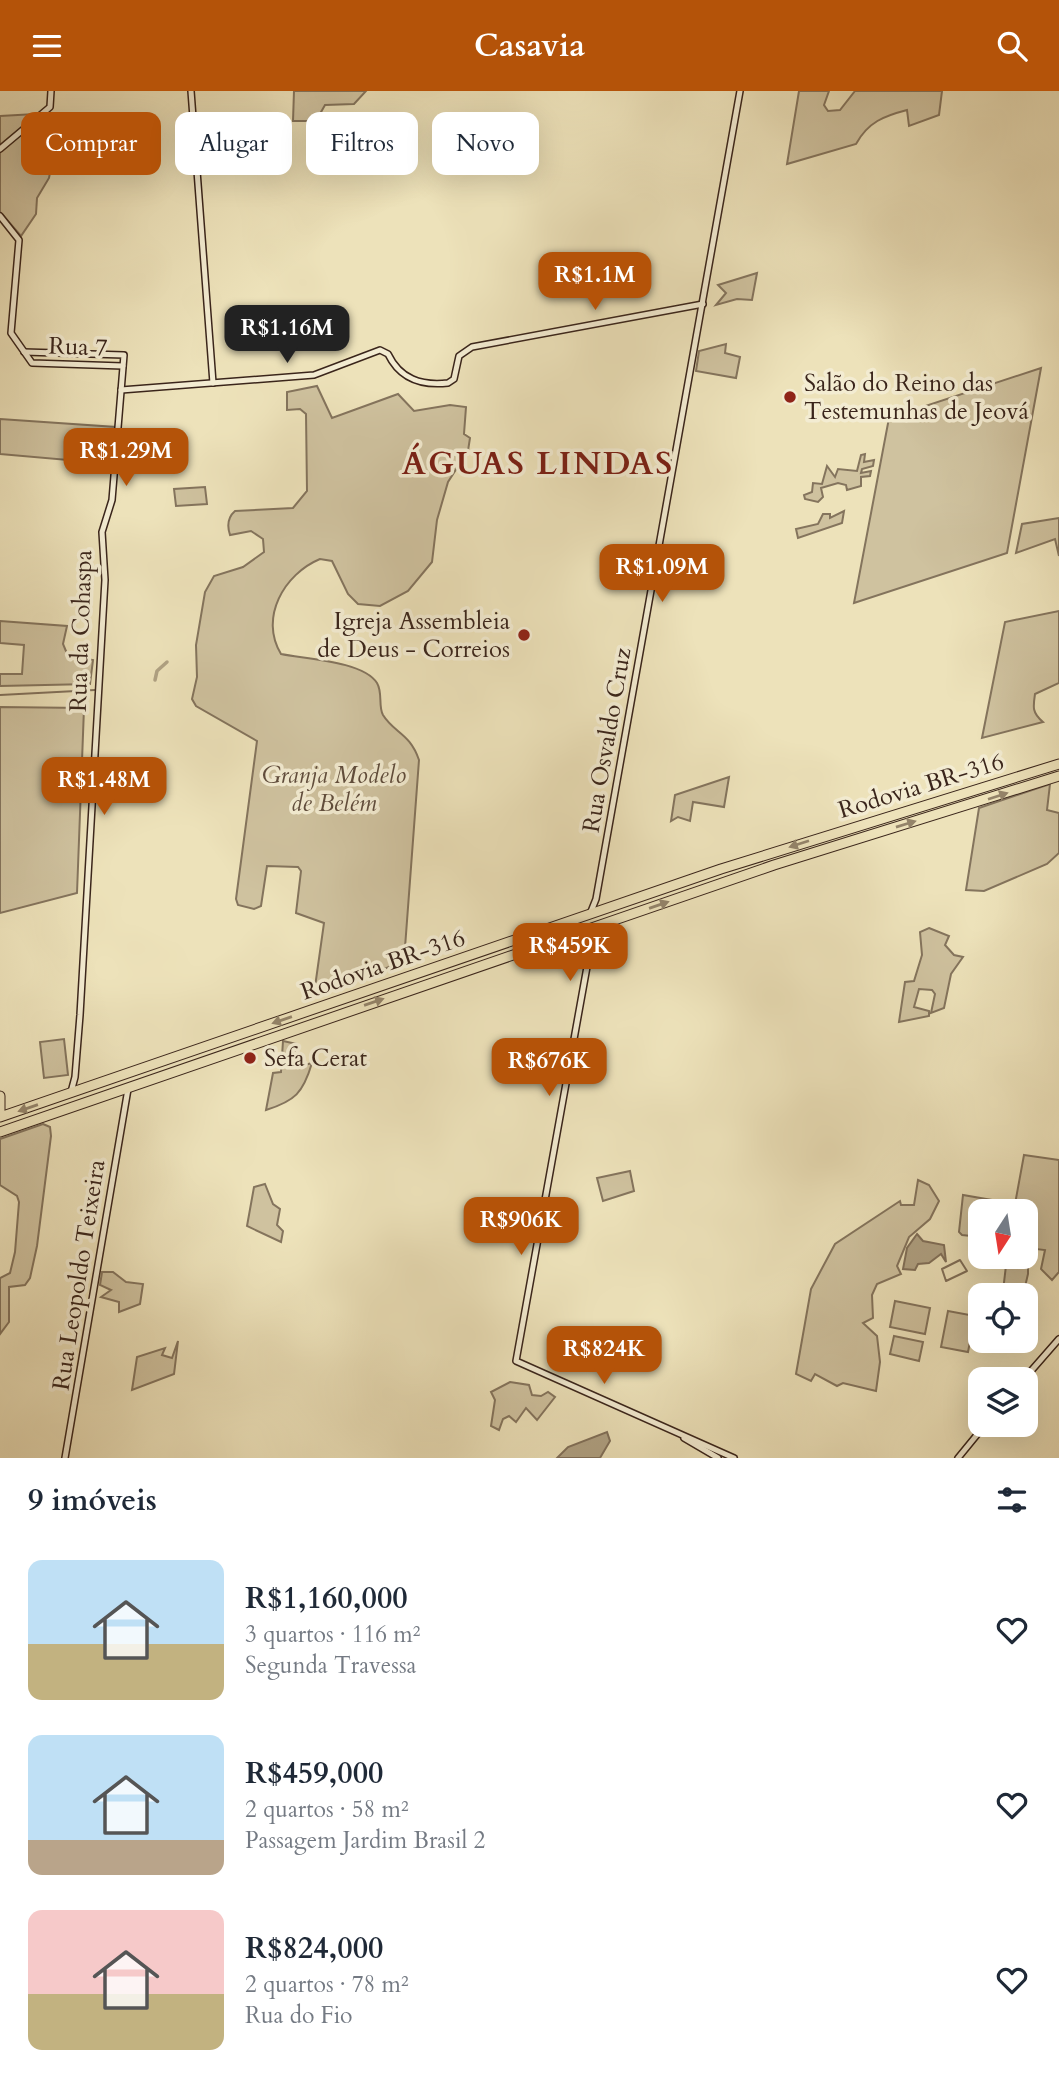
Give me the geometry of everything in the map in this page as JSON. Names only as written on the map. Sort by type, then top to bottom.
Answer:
[{"type":"highway","name":"Rodovia BR-316","points":[[0,1117],[795,845],[1059,764]]},
{"type":"highway","name":"Rodovia BR-316","points":[[122,1094],[130,1087],[286,1031],[774,865],[1059,776]]},
{"type":"highway","points":[[477,954],[475,962],[480,965]]},
{"type":"highway","points":[[459,972],[463,966],[460,959]]},
{"type":"highway","points":[[208,1046],[208,1060]]},
{"type":"highway","points":[[198,1049],[208,1060]]},
{"type":"highway","points":[[0,1132],[122,1094]]},
{"type":"highway","points":[[0,1096],[0,1111]]},
{"type":"street","points":[[0,149],[50,107],[51,91]]},
{"type":"street","points":[[191,91],[213,383]]},
{"type":"street","name":"Rua Osvaldo Cruz","points":[[589,914],[596,899],[740,91]]},
{"type":"street","points":[[0,216],[19,240],[11,333],[24,352]]},
{"type":"street","points":[[121,390],[314,375],[380,350],[388,354],[394,367],[406,377],[448,383],[454,379],[459,356],[472,347],[703,304]]},
{"type":"street","name":"Rua da Cohaspa","points":[[24,352],[124,355],[112,500],[104,520],[101,545],[104,580],[75,1077],[71,1093]]},
{"type":"street","name":"Rua 7","points":[[24,352],[32,363],[123,366]]},
{"type":"street","points":[[596,899],[605,909]]},
{"type":"street","points":[[594,927],[516,1361],[734,1458]]},
{"type":"street","points":[[75,1077],[88,1087]]},
{"type":"street","name":"Rua Leopoldo Teixeira","points":[[65,1458],[122,1094]]},
{"type":"street","points":[[1034,1367],[1059,1339]]},
{"type":"street","points":[[682,1436],[719,1458]]},
{"type":"street","points":[[960,1457],[976,1437]]},
{"type":"green space","points":[[294,91],[366,91],[354,104],[325,105],[321,112],[306,112],[306,121],[293,121]]},
{"type":"green space","points":[[799,91],[829,91],[824,105],[828,111],[840,110],[855,91],[942,91],[939,115],[909,126],[907,110],[891,115],[871,125],[856,144],[787,164]]},
{"type":"green space","points":[[21,115],[21,175],[50,175],[37,198],[36,214],[21,236],[0,212],[0,116]]},
{"type":"green space","points":[[757,273],[752,300],[737,299],[716,305],[726,293],[718,285]]},
{"type":"green space","points":[[726,344],[725,353],[740,357],[736,378],[696,371],[699,351]]},
{"type":"green space","points":[[1041,368],[1007,553],[854,603],[889,418]]},
{"type":"green space","name":"Granja Modelo de Belém","points":[[317,386],[332,418],[398,394],[414,411],[450,405],[466,407],[464,434],[470,438],[468,451],[448,482],[437,520],[432,562],[408,591],[380,606],[358,604],[348,594],[332,561],[320,559],[307,566],[286,586],[274,612],[275,640],[281,654],[347,665],[370,676],[379,687],[383,715],[411,744],[419,760],[404,961],[317,996],[314,994],[324,923],[296,913],[301,871],[298,867],[267,866],[261,906],[254,909],[238,905],[236,899],[257,741],[196,706],[192,699],[197,677],[196,645],[205,592],[214,576],[243,567],[264,552],[263,539],[251,531],[230,535],[229,519],[235,511],[293,508],[307,491],[306,414],[300,409],[287,410],[287,392]]},
{"type":"green space","points":[[0,419],[116,427],[113,464],[0,454]]},
{"type":"green space","points":[[865,454],[864,462],[874,460],[873,466],[862,469],[861,473],[871,471],[870,476],[861,477],[861,486],[847,490],[846,485],[838,483],[821,488],[823,497],[818,502],[805,499],[804,495],[812,492],[813,483],[822,484],[827,466],[835,477],[838,469],[857,471],[861,455]]},
{"type":"green space","points":[[205,487],[207,504],[176,506],[174,489]]},
{"type":"green space","points":[[844,511],[842,523],[798,538],[796,529],[818,524],[823,514],[830,514],[830,518]]},
{"type":"green space","points":[[1059,518],[1059,556],[1055,539],[1016,553],[1022,524]]},
{"type":"green space","points":[[1059,611],[1059,683],[1035,694],[1034,699],[1035,713],[1043,722],[982,738],[1005,622]]},
{"type":"green space","points":[[0,621],[67,626],[63,644],[68,656],[93,660],[90,684],[0,686],[0,674],[22,674],[24,645],[0,643]]},
{"type":"green space","points":[[0,707],[84,708],[77,893],[0,913]]},
{"type":"green space","points":[[729,777],[724,807],[693,802],[690,821],[678,817],[671,821],[675,795]]},
{"type":"green space","points":[[1050,784],[1047,810],[1059,813],[1059,853],[1047,864],[984,891],[966,890],[979,808]]},
{"type":"green space","points":[[929,928],[949,936],[945,945],[954,955],[963,957],[951,974],[944,1008],[931,1013],[935,994],[932,990],[919,989],[914,1007],[929,1011],[929,1016],[899,1022],[905,982],[914,981],[922,955],[920,932]]},
{"type":"green space","points":[[64,1039],[68,1075],[44,1078],[40,1042]]},
{"type":"green space","points":[[283,1041],[297,1044],[294,1068],[312,1063],[301,1089],[291,1099],[266,1110],[273,1073],[281,1072]]},
{"type":"green space","points":[[43,1124],[50,1127],[51,1136],[37,1246],[30,1278],[25,1285],[9,1287],[9,1322],[0,1334],[0,1278],[10,1273],[15,1252],[19,1202],[17,1196],[0,1185],[0,1139]]},
{"type":"green space","points":[[1024,1155],[1059,1160],[1059,1272],[1052,1280],[1041,1269],[1045,1250],[1038,1249],[1038,1199],[1016,1199]]},
{"type":"green space","points":[[630,1171],[634,1191],[603,1201],[597,1178]]},
{"type":"green space","points":[[918,1180],[929,1185],[939,1201],[930,1219],[909,1237],[897,1266],[901,1274],[877,1284],[872,1295],[873,1318],[863,1323],[877,1336],[880,1362],[876,1391],[843,1383],[837,1386],[815,1374],[811,1381],[796,1374],[811,1289],[835,1244],[900,1201],[901,1205],[914,1205]]},
{"type":"green space","points":[[265,1184],[273,1204],[280,1209],[277,1225],[283,1231],[281,1242],[247,1226],[254,1187]]},
{"type":"green space","points":[[963,1195],[986,1199],[968,1199],[968,1236],[959,1232]]},
{"type":"green space","points":[[1006,1269],[1028,1269],[1026,1283],[1004,1283]]},
{"type":"green space","points":[[102,1272],[113,1272],[126,1282],[143,1284],[140,1304],[119,1312],[119,1302],[101,1297],[111,1290],[100,1285]]},
{"type":"green space","points":[[895,1301],[930,1308],[925,1334],[890,1327]]},
{"type":"green space","points":[[948,1311],[968,1315],[968,1352],[941,1347]]},
{"type":"green space","points":[[894,1336],[923,1342],[919,1361],[890,1354]]},
{"type":"green space","points":[[178,1341],[174,1374],[132,1390],[137,1357],[165,1348],[162,1355],[172,1358]]},
{"type":"green space","points":[[510,1382],[529,1385],[532,1395],[541,1396],[548,1392],[555,1397],[537,1420],[526,1408],[516,1422],[509,1416],[503,1419],[499,1430],[491,1426],[495,1400],[491,1392]]},
{"type":"shaded area","points":[[917,1234],[923,1241],[944,1245],[946,1262],[941,1254],[929,1263],[918,1264],[915,1270],[903,1269],[907,1248]]},
{"type":"shaded area","points":[[607,1432],[610,1441],[600,1458],[557,1458],[568,1447]]},
{"type":"waterway","points":[[155,680],[157,671],[167,662]]},
{"type":"waterway","points":[[0,695],[95,690]]},
{"type":"waterway","points":[[960,1260],[967,1271],[946,1281],[942,1269],[960,1260]]},
{"type":"place","name":"Salão do Reino das Testemunhas de Jeová","points":[[790,397]]},
{"type":"place","name":"Igreja Assembleia de Deus - Correios","points":[[524,635]]},
{"type":"place","name":"Sefa Cerat","points":[[250,1058]]},
{"type":"district","name":"ÁGUAS LINDAS","points":[[538,464]]}]
